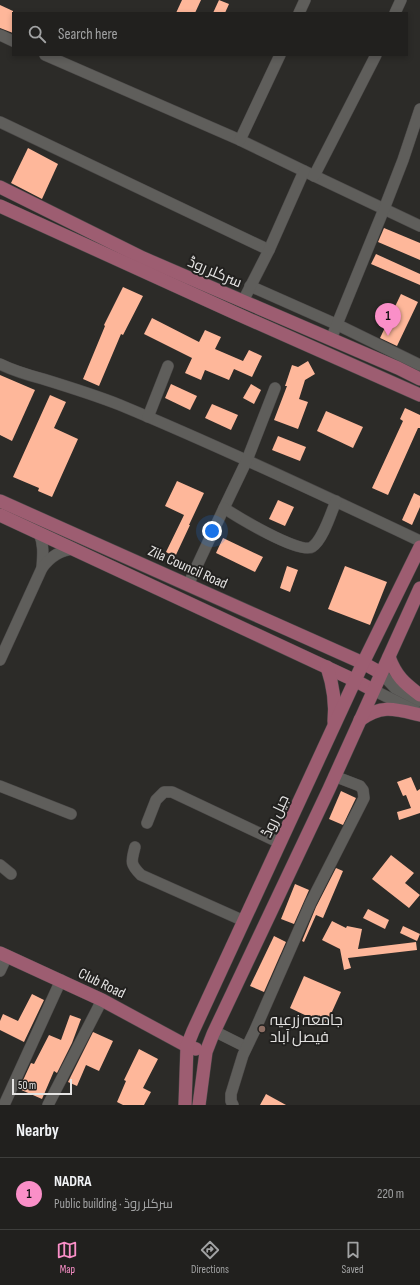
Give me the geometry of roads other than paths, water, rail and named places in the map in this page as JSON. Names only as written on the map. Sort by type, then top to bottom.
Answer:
[{"type":"main road","name":"سرکلر روڈ","points":[[0,187],[143,258],[398,368],[420,380]]},
{"type":"main road","name":"سرکلر روڈ","points":[[0,206],[235,314],[420,395]]},
{"type":"main road","name":"Zila Council Road","points":[[0,501],[363,663],[382,673]]},
{"type":"main road","name":"Zila Council Road","points":[[0,515],[327,667],[373,690]]},
{"type":"main road","name":"جیل روڈ","points":[[185,1105],[187,1046],[192,1031],[356,681],[363,663],[420,548]]},
{"type":"main road","points":[[199,1105],[206,1052],[214,1031],[382,673],[420,588]]},
{"type":"main road","points":[[388,657],[394,671],[406,684],[420,695]]},
{"type":"main road","points":[[327,667],[333,684],[335,708],[333,729]]},
{"type":"main road","points":[[360,720],[369,714],[387,708],[420,714]]},
{"type":"main road","name":"Club Road","points":[[3,954],[102,1000],[187,1046],[206,1052]]},
{"type":"street","points":[[299,12],[305,0]]},
{"type":"street","points":[[395,12],[401,0]]},
{"type":"street","points":[[0,35],[12,41]]},
{"type":"street","points":[[47,56],[240,140],[304,172],[420,226]]},
{"type":"street","points":[[240,140],[280,56]]},
{"type":"street","points":[[314,176],[375,56]]},
{"type":"street","points":[[331,339],[338,325],[403,160],[420,108]]},
{"type":"street","points":[[0,122],[269,250]]},
{"type":"street","points":[[243,301],[269,250],[304,172]]},
{"type":"street","points":[[250,286],[338,325],[420,365]]},
{"type":"street","points":[[0,364],[11,369],[119,404],[247,460],[420,541]]},
{"type":"street","points":[[148,417],[168,366]]},
{"type":"street","points":[[188,585],[247,460],[275,388]]},
{"type":"street","points":[[224,508],[255,527],[294,545],[307,549],[313,547],[320,538],[336,501]]},
{"type":"street","points":[[39,533],[42,540],[43,550],[42,568]]},
{"type":"street","points":[[0,660],[42,568],[53,556],[67,549],[74,549]]},
{"type":"street","points":[[382,673],[395,688],[420,701]]},
{"type":"street","points":[[373,690],[420,714]]},
{"type":"street","points":[[233,1105],[231,1101],[231,1094],[246,1047],[255,1030],[311,902],[364,798],[363,790],[360,786],[334,776]]},
{"type":"street","points":[[0,786],[71,814]]},
{"type":"street","points":[[146,823],[156,800],[164,792],[172,792],[280,843]]},
{"type":"street","points":[[135,847],[131,861],[133,868],[140,875],[244,921]]},
{"type":"street","points":[[0,865],[11,874]]},
{"type":"street","points":[[0,971],[3,954]]},
{"type":"street","points":[[4,1105],[61,980]]},
{"type":"street","points":[[48,1105],[102,1000]]},
{"type":"street","points":[[214,1031],[246,1047]]},
{"type":"place","name":"NADRA","points":[[388,336]]},
{"type":"place","name":"جامعہ زرعیہ فیصل آباد","points":[[262,1029]]}]
